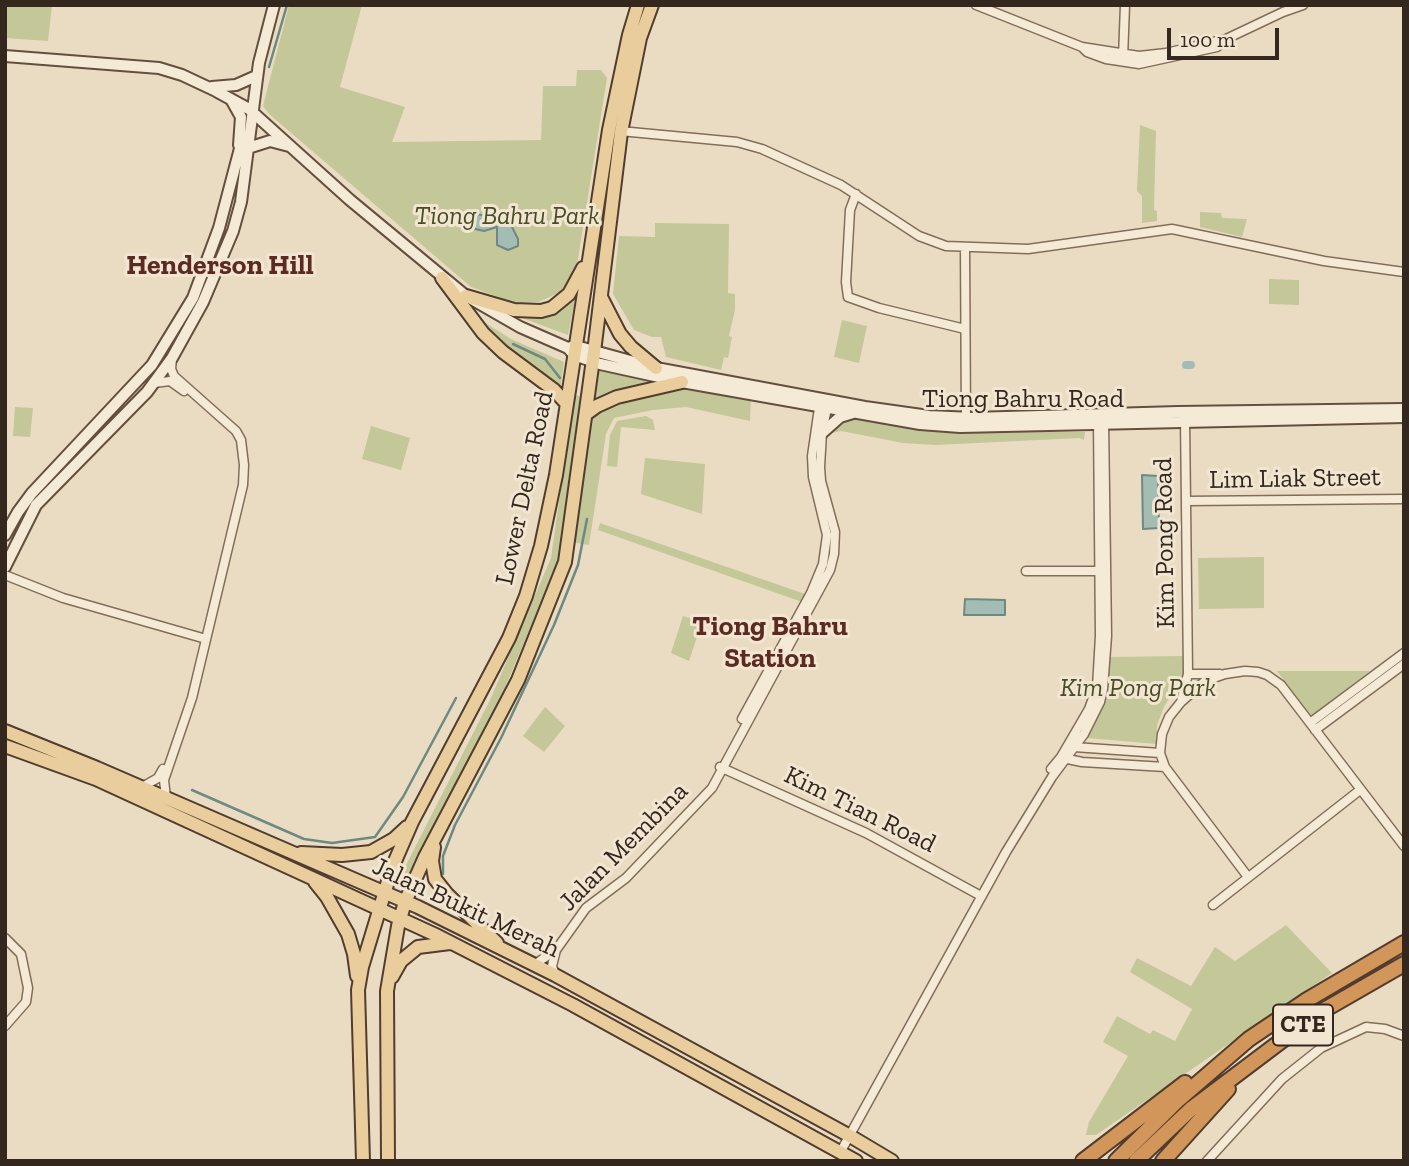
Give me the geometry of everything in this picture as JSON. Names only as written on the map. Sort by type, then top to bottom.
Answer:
[{"type":"highway","name":"CTE","points":[[1134,1156],[1177,1101],[1249,1039],[1307,1000],[1404,943]]},
{"type":"highway","name":"CTE","points":[[1116,1161],[1134,1156],[1191,1109],[1317,1014],[1404,964]]},
{"type":"highway","points":[[1083,1161],[1200,1072],[1249,1039]]},
{"type":"highway","points":[[1163,1161],[1230,1087],[1235,1075]]},
{"type":"main road","points":[[5,535],[32,492],[152,365],[193,298],[219,228],[235,172],[274,5]]},
{"type":"main road","name":"Lower Delta Road","points":[[388,1161],[387,991],[399,918],[425,857],[518,680],[565,562],[601,297],[615,131],[629,35],[638,5]]},
{"type":"main road","name":"Lower Delta Road","points":[[363,1161],[358,990],[368,945],[381,911],[392,868],[412,822],[494,668],[526,596],[541,547],[556,475],[588,257],[615,131],[640,38],[652,5]]},
{"type":"main road","name":"Tiong Bahru Road","points":[[5,56],[150,67],[182,75],[206,86],[251,111],[332,184],[442,278],[467,296],[520,327],[573,349],[681,382],[967,423]]},
{"type":"main road","points":[[5,567],[36,505],[111,431],[154,383],[172,358],[203,302],[233,231],[241,202],[254,77],[259,64]]},
{"type":"main road","points":[[206,86],[226,87],[254,77]]},
{"type":"main road","points":[[230,99],[241,117],[235,172]]},
{"type":"main road","points":[[248,148],[270,141],[292,147]]},
{"type":"main road","points":[[467,296],[526,312],[552,308],[569,294],[588,257]]},
{"type":"main road","points":[[442,278],[483,333],[503,352],[554,390],[567,404]]},
{"type":"main road","points":[[601,297],[620,334],[631,348],[656,368]]},
{"type":"main road","name":"Tiong Bahru Road","points":[[594,357],[920,424],[1404,409]]},
{"type":"main road","points":[[586,414],[617,397],[681,382]]},
{"type":"main road","points":[[822,433],[840,417],[856,412]]},
{"type":"main road","name":"Tiong Bahru Road","points":[[1185,417],[1404,417]]},
{"type":"main road","points":[[5,725],[20,736]]},
{"type":"main road","name":"Jalan Bukit Merah","points":[[5,731],[294,853],[502,948],[892,1161]]},
{"type":"main road","name":"Jalan Bukit Merah","points":[[5,746],[96,779],[399,918],[564,1000],[856,1161]]},
{"type":"main road","points":[[294,853],[342,855],[371,852],[394,839],[412,822]]},
{"type":"main road","points":[[437,836],[432,861],[435,878],[447,894],[502,948]]},
{"type":"main road","points":[[313,879],[327,897],[348,934],[354,954],[358,990]]},
{"type":"main road","points":[[387,991],[392,975],[410,953],[426,944],[450,943]]},
{"type":"street","points":[[976,5],[1082,47],[1090,46],[1123,58],[1166,53],[1226,39],[1303,5]]},
{"type":"street","points":[[1123,58],[1125,5]]},
{"type":"street","points":[[615,131],[742,143],[787,160],[856,194],[926,240],[946,246],[1028,249],[1172,229],[1324,261],[1404,272]]},
{"type":"street","points":[[856,194],[850,211],[846,282],[848,297],[879,309],[965,329]]},
{"type":"street","points":[[965,247],[967,423]]},
{"type":"street","points":[[142,787],[153,783],[162,772],[179,727],[243,485],[243,452],[236,431],[174,376],[171,369],[172,358]]},
{"type":"street","points":[[154,383],[170,381],[199,402],[233,433],[239,449],[238,484],[192,698],[166,774],[166,798]]},
{"type":"street","name":"Jalan Membina","points":[[555,975],[552,966],[556,950],[586,908],[626,878],[706,795],[818,587],[830,570],[835,545],[833,520],[821,481],[824,403]]},
{"type":"street","name":"Jalan Membina","points":[[818,587],[827,535],[812,468],[824,403]]},
{"type":"street","name":"Kim Pong Road","points":[[1181,702],[1188,674],[1185,417]]},
{"type":"street","points":[[1071,747],[1084,734],[1104,689],[1101,419]]},
{"type":"street","name":"Lim Liak Street","points":[[1186,501],[1404,499]]},
{"type":"street","points":[[1026,572],[1103,571]]},
{"type":"street","points":[[5,575],[31,587],[203,641]]},
{"type":"street","points":[[5,582],[95,612],[203,641]]},
{"type":"street","points":[[841,1151],[1033,806],[1034,797],[1071,747],[1094,697],[1103,636]]},
{"type":"street","points":[[1312,727],[1404,653]]},
{"type":"street","points":[[1312,727],[1404,664]]},
{"type":"street","points":[[1188,674],[1245,671],[1258,672],[1273,678],[1404,846]]},
{"type":"street","points":[[1225,674],[1205,681],[1181,702],[1162,734],[1160,753],[1164,767],[1248,877]]},
{"type":"street","points":[[1084,734],[1092,750]]},
{"type":"street","points":[[1071,747],[1160,753]]},
{"type":"street","points":[[1064,758],[1164,767]]},
{"type":"street","name":"Jalan Membina","points":[[534,965],[547,956],[583,906],[624,874],[679,818],[720,767]]},
{"type":"street","name":"Kim Tian Road","points":[[720,767],[866,833],[981,896]]},
{"type":"street","points":[[1213,905],[1360,790]]},
{"type":"street","points":[[5,938],[21,954],[29,988],[26,1002],[5,1026]]},
{"type":"street","points":[[1207,1161],[1282,1079],[1321,1048],[1366,1027],[1385,1029],[1404,1036]]},
{"type":"green space","points":[[5,5],[52,5],[48,41],[5,38]]},
{"type":"green space","name":"Tiong Bahru Park","points":[[289,5],[362,5],[340,87],[405,107],[392,142],[541,140],[543,86],[576,86],[577,70],[601,70],[607,78],[576,271],[570,283],[558,293],[539,302],[514,303],[471,287],[269,114],[263,106]]},
{"type":"green space","points":[[1140,125],[1156,131],[1154,210],[1157,211],[1157,221],[1142,223],[1142,196],[1137,191]]},
{"type":"green space","points":[[1200,212],[1221,213],[1222,218],[1247,219],[1242,237],[1200,227]]},
{"type":"green space","points":[[655,223],[729,224],[728,293],[735,294],[735,310],[729,336],[732,337],[728,358],[724,357],[721,370],[666,357],[661,337],[652,337],[634,330],[613,294],[619,236],[655,237]]},
{"type":"green space","points":[[1269,279],[1299,280],[1299,305],[1269,304]]},
{"type":"green space","points":[[577,290],[568,335],[490,306],[545,310]]},
{"type":"green space","points":[[476,317],[511,339],[564,362],[560,390],[506,349]]},
{"type":"green space","points":[[842,320],[867,326],[859,363],[834,357]]},
{"type":"green space","points":[[594,370],[751,396],[750,421],[686,407],[614,418],[606,434],[589,545],[571,542]]},
{"type":"green space","points":[[574,395],[580,396],[559,560],[498,704],[408,877],[401,875],[490,700],[551,558]]},
{"type":"green space","points":[[15,407],[33,408],[30,437],[13,436]]},
{"type":"green space","points":[[646,416],[653,420],[655,430],[621,427],[617,467],[607,466],[610,435],[617,421]]},
{"type":"green space","points":[[857,419],[910,429],[960,432],[1085,432],[1084,440],[1079,438],[936,445],[903,443],[841,431],[832,433],[847,420]]},
{"type":"green space","points":[[371,426],[410,438],[401,470],[362,459]]},
{"type":"green space","points":[[645,458],[705,464],[702,514],[641,494]]},
{"type":"green space","points":[[600,523],[805,594],[802,602],[598,530]]},
{"type":"green space","points":[[1264,557],[1264,608],[1199,609],[1198,558]]},
{"type":"green space","points":[[683,616],[702,622],[689,661],[671,653]]},
{"type":"green space","name":"Kim Pong Park","points":[[1184,656],[1184,673],[1157,725],[1157,744],[1087,738],[1102,708],[1106,693],[1108,657]]},
{"type":"green space","points":[[1277,671],[1370,671],[1310,717]]},
{"type":"green space","points":[[545,707],[565,726],[544,752],[523,736]]},
{"type":"green space","points":[[1286,925],[1332,973],[1096,1135],[1086,1135],[1089,1122],[1128,1056],[1103,1042],[1117,1016],[1150,1034],[1153,1030],[1175,1041],[1192,1009],[1130,972],[1137,958],[1191,986],[1215,947],[1235,961]]},
{"type":"water","points":[[475,214],[487,219],[494,216],[507,217],[518,239],[518,246],[508,250],[497,245],[497,227],[484,231],[467,227],[464,218]]},
{"type":"water","points":[[1142,475],[1158,476],[1159,528],[1143,529]]},
{"type":"water","points":[[965,599],[1005,600],[1005,615],[964,615]]},
{"type":"waterway","points":[[269,67],[287,5]]},
{"type":"waterway","points":[[513,344],[545,359],[560,378]]},
{"type":"waterway","points":[[1186,365],[1191,365]]},
{"type":"waterway","points":[[443,874],[443,856],[455,825],[501,738],[554,625],[578,565],[587,519]]},
{"type":"waterway","points":[[192,790],[304,839],[332,843],[375,837],[403,797],[456,698]]},
{"type":"district","name":"Henderson Hill","points":[[220,266]]},
{"type":"district","name":"Tiong Bahru Station","points":[[770,643]]}]
